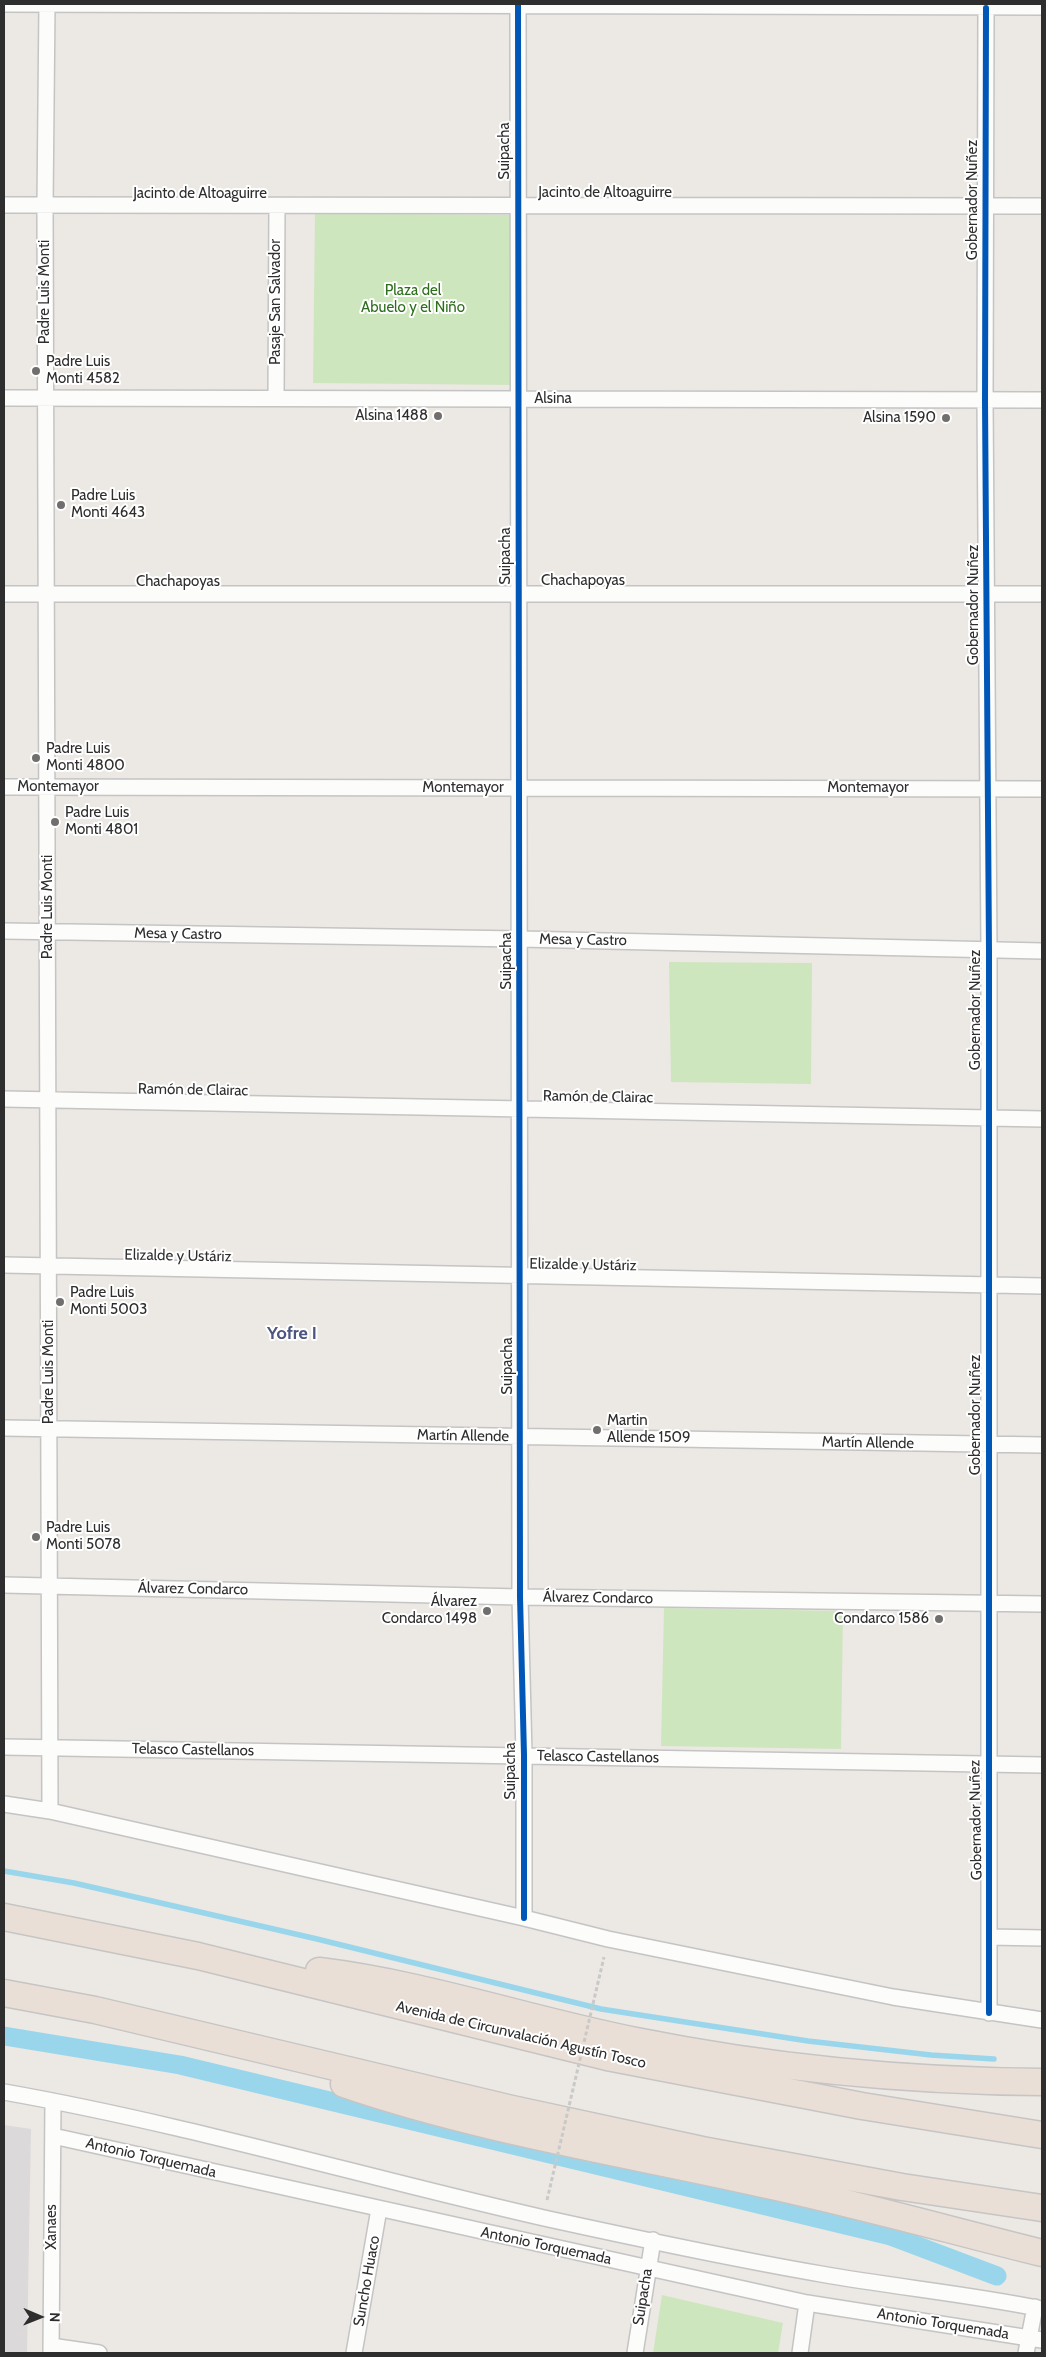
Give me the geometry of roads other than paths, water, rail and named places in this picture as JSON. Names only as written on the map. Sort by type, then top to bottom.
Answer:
[{"type":"highway","name":"Avenida de Circunvalación Agustín Tosco","points":[[4,1917],[198,1956],[607,2057],[862,2106],[1042,2134]]},
{"type":"highway","points":[[198,1956],[366,1977],[571,2027],[733,2059],[870,2074],[1042,2082]]},
{"type":"highway","points":[[12,1995],[95,2010],[218,2040],[702,2150],[902,2187],[1042,2208]]},
{"type":"highway","points":[[218,2040],[390,2099],[497,2126],[824,2198],[1042,2253]]},
{"type":"street","points":[[4,4],[1042,7]]},
{"type":"street","name":"Padre Luis Monti","points":[[47,4],[44,205],[50,1811]]},
{"type":"street","name":"Suipacha","points":[[518,4],[520,1597],[524,1755],[524,1918]]},
{"type":"street","name":"Gobernador Nuñez","points":[[986,8],[985,401],[989,950],[989,2013]]},
{"type":"street","name":"Jacinto de Altoaguirre","points":[[4,205],[1042,206]]},
{"type":"street","name":"Pasaje San Salvador","points":[[276,398],[277,206]]},
{"type":"street","name":"Alsina","points":[[4,398],[1042,400]]},
{"type":"street","name":"Chachapoyas","points":[[4,594],[1042,594]]},
{"type":"street","name":"Montemayor","points":[[4,787],[1042,789]]},
{"type":"street","name":"Mesa y Castro","points":[[4,931],[520,939],[1042,951]]},
{"type":"street","name":"Ramón de Clairac","points":[[4,1099],[1042,1119]]},
{"type":"street","name":"Elizalde y Ustáriz","points":[[4,1265],[1042,1286]]},
{"type":"street","name":"Martín Allende","points":[[4,1428],[1042,1445]]},
{"type":"street","name":"Álvarez Condarco","points":[[4,1585],[520,1597],[1042,1604]]},
{"type":"street","name":"Telasco Castellanos","points":[[4,1747],[1042,1765]]},
{"type":"street","points":[[4,1804],[50,1811],[628,1943],[866,1992],[1042,2020]]},
{"type":"street","points":[[990,1938],[1042,1938]]},
{"type":"street","points":[[4,2092],[274,2150],[543,2218],[819,2274],[1038,2308],[1032,2344]]},
{"type":"street","name":"Xanaes","points":[[51,2349],[53,2101]]},
{"type":"street","name":"Antonio Torquemada","points":[[53,2136],[807,2302],[1032,2344]]},
{"type":"street","name":"Suncho Huaco","points":[[354,2353],[379,2209]]},
{"type":"street","name":"Suipacha","points":[[635,2353],[653,2240]]},
{"type":"street","points":[[800,2353],[807,2302]]},
{"type":"street","points":[[51,2349],[99,2353]]},
{"type":"waterway","points":[[4,1871],[74,1883],[317,1939],[601,2009],[808,2041],[931,2055],[994,2059]]},
{"type":"waterway","points":[[4,2036],[180,2065],[891,2236],[997,2276]]},
{"type":"place","name":"Padre Luis Monti 4582","points":[[36,371]]},
{"type":"place","name":"Alsina 1488","points":[[438,416]]},
{"type":"place","name":"Alsina 1590","points":[[946,418]]},
{"type":"place","name":"Padre Luis Monti 4643","points":[[61,505]]},
{"type":"place","name":"Padre Luis Monti 4800","points":[[36,758]]},
{"type":"place","name":"Padre Luis Monti 4801","points":[[55,822]]},
{"type":"place","name":"Padre Luis Monti 5003","points":[[60,1302]]},
{"type":"place","name":"Martin Allende 1509","points":[[597,1430]]},
{"type":"place","name":"Padre Luis Monti 5078","points":[[36,1537]]},
{"type":"place","name":"Álvarez Condarco 1498","points":[[487,1611]]},
{"type":"place","name":"Condarco 1586","points":[[939,1619]]},
{"type":"district","name":"Yofre I","points":[[292,1334]]},
{"type":"park label","name":"Plaza del Abuelo y el Niño","points":[[413,300]]}]
